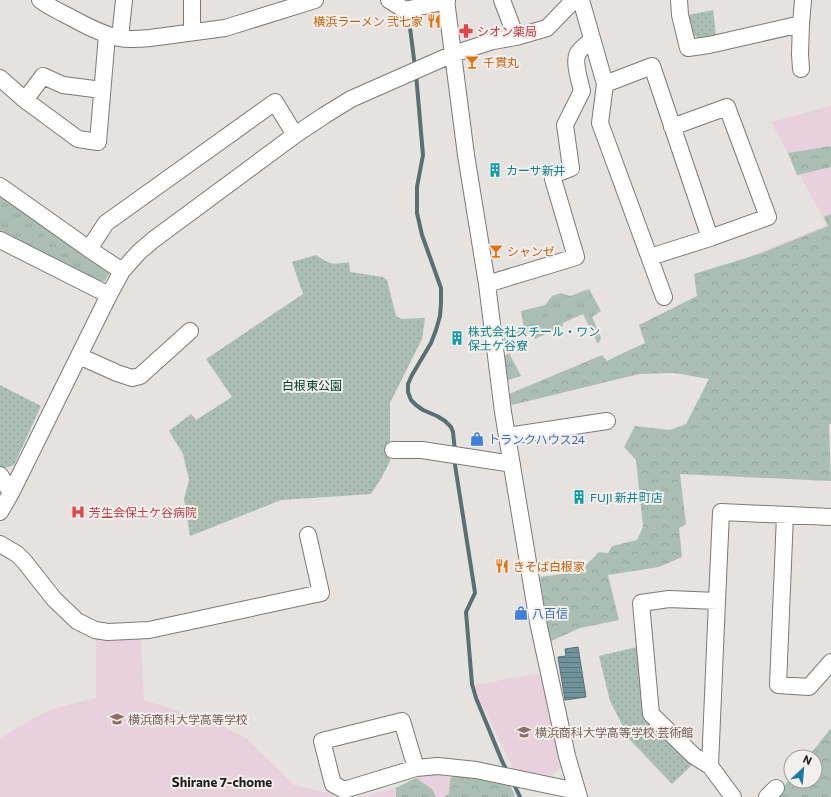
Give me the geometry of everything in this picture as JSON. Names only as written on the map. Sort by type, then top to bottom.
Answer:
[{"type":"street","points":[[40,0],[78,21],[114,37],[150,38],[226,28],[315,0]]},
{"type":"street","points":[[0,78],[24,100],[78,139],[98,142],[102,90],[124,0]]},
{"type":"street","points":[[192,0],[192,32]]},
{"type":"street","points":[[389,0],[405,10],[446,1],[466,155],[487,284],[503,412],[538,622],[578,794],[476,770],[438,766],[416,768],[344,790],[333,784],[322,741],[402,721],[416,768]]},
{"type":"street","points":[[502,0],[516,37]]},
{"type":"street","points":[[0,512],[11,493],[109,294],[122,271],[139,252],[153,240],[295,136],[351,99],[453,54],[493,41],[516,37],[547,28],[574,0]]},
{"type":"street","points":[[581,0],[606,84],[600,123],[664,298]]},
{"type":"street","points":[[679,0],[680,15],[688,48],[709,46],[801,24]]},
{"type":"street","points":[[801,69],[800,54],[803,0]]},
{"type":"street","points":[[487,284],[576,257],[553,179],[555,174],[571,168],[565,125],[582,91],[575,60],[583,47],[592,40]]},
{"type":"street","points":[[606,84],[652,66],[710,238]]},
{"type":"street","points":[[24,100],[43,76],[63,85],[102,90]]},
{"type":"street","points":[[89,249],[106,223],[275,102],[295,136]]},
{"type":"street","points":[[650,257],[710,238],[768,217],[727,107],[672,127]]},
{"type":"street","points":[[0,186],[122,271]]},
{"type":"street","points":[[0,240],[109,294]]},
{"type":"street","points":[[79,356],[116,373],[132,378],[140,376],[190,331]]},
{"type":"street","points":[[507,436],[607,421]]},
{"type":"street","points":[[394,450],[422,450],[512,464]]},
{"type":"street","points":[[0,475],[11,493]]},
{"type":"street","points":[[710,766],[721,512],[831,517]]},
{"type":"street","points":[[785,515],[778,685],[810,687],[831,662]]},
{"type":"street","points":[[0,544],[17,554],[54,599],[77,620],[95,630],[108,632],[149,630],[321,593],[308,535]]},
{"type":"street","points":[[717,601],[669,599],[641,603],[651,714],[694,756],[710,766],[733,797]]},
{"type":"shaded area","points":[[831,106],[831,408],[733,263],[827,225],[771,122]]},
{"type":"shaded area","name":"横浜商科大学高等学校","points":[[96,635],[141,635],[144,700],[218,724],[246,738],[294,785],[329,793],[334,797],[0,797],[0,738],[41,714],[56,708],[96,698]]},
{"type":"shaded area","name":"横浜商科大学高等学校 芸術館","points":[[540,673],[561,768],[544,780],[516,774],[478,696],[475,685]]},
{"type":"shaded area","points":[[440,772],[509,782],[516,797],[361,797],[396,788],[416,778]]},
{"type":"green space","points":[[713,10],[716,36],[702,40],[692,34],[689,15]]},
{"type":"green space","points":[[831,146],[831,167],[797,175],[788,153]]},
{"type":"green space","points":[[0,193],[107,267],[109,274],[105,281],[99,281],[0,235]]},
{"type":"green space","points":[[831,214],[831,424],[829,424],[831,481],[680,474],[686,524],[679,528],[682,557],[659,567],[608,575],[619,620],[580,628],[549,642],[540,577],[570,573],[573,567],[587,564],[599,552],[608,553],[612,546],[637,540],[643,527],[636,460],[624,447],[635,426],[670,430],[686,424],[709,379],[675,373],[639,374],[512,405],[507,395],[602,355],[607,361],[645,343],[639,325],[697,296],[694,274],[762,253],[828,226],[824,217]]},
{"type":"green space","name":"白根東公園","points":[[316,255],[325,261],[332,263],[339,264],[349,262],[350,272],[383,277],[387,280],[396,316],[402,319],[425,318],[422,339],[390,403],[390,461],[371,494],[281,500],[190,536],[184,499],[189,480],[183,454],[169,431],[191,414],[196,420],[232,397],[206,359],[303,294],[292,262]]},
{"type":"green space","points":[[589,289],[601,311],[592,317],[601,338],[598,344],[583,314],[563,323],[563,326],[535,339],[532,333],[516,338],[506,347],[503,336],[524,329],[521,311],[545,305],[552,296],[561,293],[570,296]]},
{"type":"green space","points":[[509,353],[521,376],[506,381],[502,358]]},
{"type":"green space","points":[[0,385],[41,406],[14,465],[1,469],[0,468]]},
{"type":"green space","points":[[637,647],[645,716],[694,763],[672,784],[630,740],[610,701],[599,656]]},
{"type":"green space","points":[[831,728],[831,797],[775,797],[783,788],[783,789],[823,789],[823,749],[814,749]]},
{"type":"green space","points":[[453,774],[509,782],[515,796],[444,797],[449,794],[450,781]]},
{"type":"green space","points":[[416,778],[432,789],[436,797],[396,797],[396,788]]},
{"type":"water","points":[[578,647],[586,697],[565,700],[558,657],[566,656],[565,649]]},
{"type":"waterway","points":[[408,12],[415,67]]},
{"type":"waterway","points":[[416,74],[423,155],[417,187],[417,213],[422,235],[441,288],[441,303],[440,316],[436,330],[431,343],[412,375],[408,384],[408,392],[411,400],[416,405],[445,421],[451,427],[455,452]]},
{"type":"waterway","points":[[455,459],[475,593],[466,612],[472,684],[476,698],[508,773]]},
{"type":"waterway","points":[[513,782],[520,797]]},
{"type":"place","name":"横浜ラーメン 弐七家","points":[[434,21]]},
{"type":"place","name":"シオン薬局","points":[[466,31]]},
{"type":"place","name":"千貫丸","points":[[472,62]]},
{"type":"place","name":"カーサ新井","points":[[495,170]]},
{"type":"place","name":"シャンゼ","points":[[496,251]]},
{"type":"place","name":"株式会社スチール・ワン 保土ケ谷寮","points":[[457,338]]},
{"type":"place","name":"トランクハウス24","points":[[477,439]]},
{"type":"place","name":"FUJI 新井町店","points":[[579,497]]},
{"type":"place","name":"芳生会保土ケ谷病院","points":[[78,512]]},
{"type":"place","name":"きそば白根家","points":[[502,566]]},
{"type":"place","name":"八百信","points":[[521,613]]},
{"type":"place","name":"横浜商科大学高等学校","points":[[117,719]]},
{"type":"place","name":"横浜商科大学高等学校 芸術館","points":[[524,732]]},
{"type":"district","name":"Shirane 7-chome","points":[[222,782]]}]
